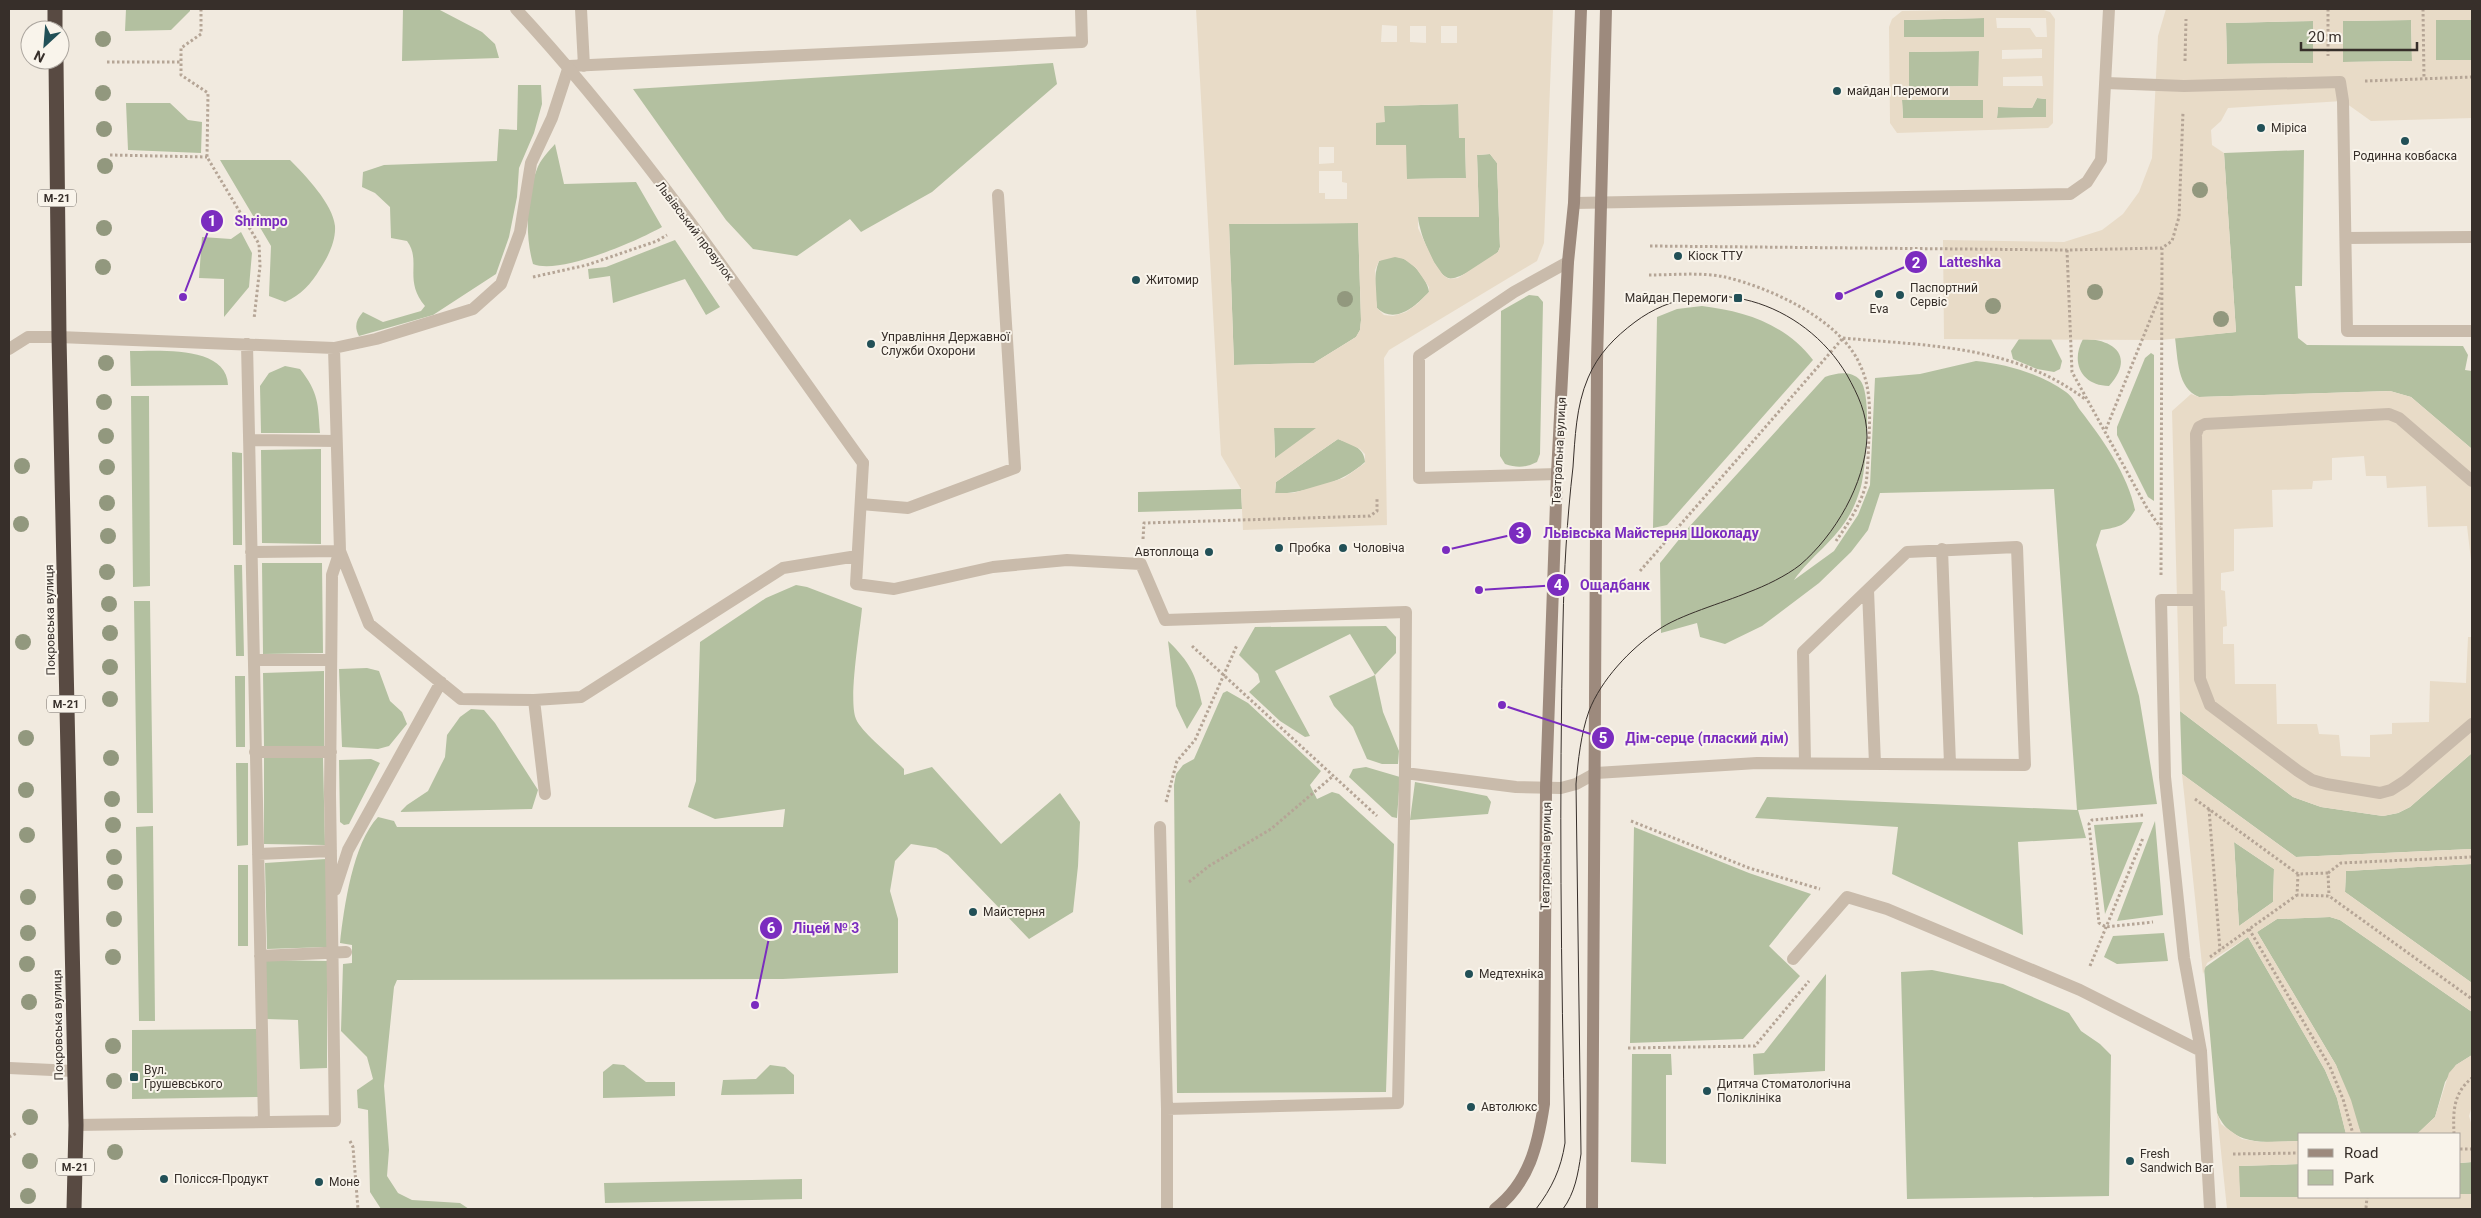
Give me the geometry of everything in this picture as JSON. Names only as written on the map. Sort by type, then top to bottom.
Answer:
[{"type":"highway","name":"Покровська вулиця","points":[[56,70],[59,337],[76,1125],[74,1209]]},
{"type":"street","name":"Львівський провулок","points":[[516,9],[570,66],[690,222],[863,463],[861,504]]},
{"type":"street","points":[[581,9],[584,66]]},
{"type":"street","points":[[9,349],[28,337],[334,348],[385,337],[473,309],[502,284],[520,232],[531,163],[552,118],[570,66],[1082,42],[1081,9]]},
{"type":"street","name":"Театральна вулиця","points":[[1495,1209],[1506,1200],[1525,1177],[1540,1136],[1544,1104],[1546,787],[1557,474],[1568,262],[1574,203],[1581,9]]},
{"type":"street","points":[[1592,1209],[1597,360],[1606,9]]},
{"type":"street","points":[[1574,203],[2070,194],[2087,182],[2101,160],[2109,9]]},
{"type":"street","points":[[2106,83],[2184,86],[2334,82],[2343,101],[2347,331],[2472,331]]},
{"type":"street","points":[[998,195],[1015,468],[908,508],[861,504],[856,584],[894,589],[993,567],[1067,560],[1141,564],[1165,620],[1406,612],[1405,773],[1398,1103],[1167,1110]]},
{"type":"street","points":[[2346,238],[2472,237]]},
{"type":"street","points":[[1557,474],[1419,478],[1419,356],[1514,292],[1568,262]]},
{"type":"street","points":[[247,344],[264,1122]]},
{"type":"street","points":[[334,348],[340,551],[369,624],[461,699],[534,700],[580,697],[783,568],[857,556]]},
{"type":"street","points":[[2472,481],[2399,418],[2388,414],[2205,424],[2199,427],[2196,434],[2200,679],[2210,705],[2312,780],[2380,792],[2391,790],[2405,781],[2472,724]]},
{"type":"street","points":[[249,440],[336,441]]},
{"type":"street","points":[[1405,773],[1516,787],[1561,788],[1576,784],[1596,773],[1757,763],[1805,764],[2025,765],[2017,547],[1907,552],[1802,652],[1805,764]]},
{"type":"street","points":[[1942,549],[1950,764]]},
{"type":"street","points":[[251,552],[340,551]]},
{"type":"street","points":[[76,1125],[335,1121],[331,851],[331,660],[332,575],[340,551]]},
{"type":"street","points":[[1868,590],[1875,764]]},
{"type":"street","points":[[2198,600],[2161,600],[2161,692],[2168,812],[2187,973],[2201,1052],[2210,1209]]},
{"type":"street","points":[[254,660],[331,660]]},
{"type":"street","points":[[332,899],[348,850],[440,682]]},
{"type":"street","points":[[534,700],[544,794]]},
{"type":"street","points":[[256,752],[331,752]]},
{"type":"street","points":[[1160,827],[1167,1110],[1167,1209]]},
{"type":"street","points":[[258,854],[331,851]]},
{"type":"street","points":[[1792,959],[1847,897],[1887,909],[2080,990],[2201,1052]]},
{"type":"street","points":[[260,956],[346,952]]},
{"type":"street","points":[[9,1068],[74,1071]]},
{"type":"path","points":[[201,9],[201,34],[181,48],[181,74],[208,93],[207,157],[259,244],[256,310],[247,344]]},
{"type":"path","points":[[2328,9],[2334,82],[2472,77]]},
{"type":"path","points":[[2423,9],[2424,79]]},
{"type":"path","points":[[1650,246],[2067,250],[2162,248],[2172,241],[2179,217],[2186,19]]},
{"type":"path","points":[[107,62],[180,62]]},
{"type":"path","points":[[110,155],[207,157]]},
{"type":"path","points":[[502,284],[587,265],[657,241],[690,222]]},
{"type":"path","points":[[2161,600],[2162,248]]},
{"type":"path","points":[[2067,250],[2069,339],[2072,372],[2106,430],[2134,484],[2161,528]]},
{"type":"path","points":[[1649,275],[1724,277],[1767,292],[1806,310],[1842,338],[1861,366],[1867,386],[1870,411],[1866,484],[1852,518],[1836,541]]},
{"type":"path","points":[[2106,430],[2162,290]]},
{"type":"path","points":[[1842,338],[1972,350],[2001,357],[2074,390],[2088,401]]},
{"type":"path","points":[[1640,571],[1842,338]]},
{"type":"path","points":[[1141,564],[1144,523],[1370,516],[1377,511],[1377,498]]},
{"type":"path","points":[[1160,827],[1177,761],[1195,740],[1249,617]]},
{"type":"path","points":[[1165,620],[1333,776],[1403,838]]},
{"type":"path","points":[[1162,905],[1209,866],[1271,829],[1333,776]]},
{"type":"path","points":[[2165,777],[2298,874],[2328,873],[2341,863],[2472,857]]},
{"type":"path","points":[[2209,809],[2220,950]]},
{"type":"path","points":[[2168,812],[2092,820],[2089,824],[2099,923],[2106,927],[2180,919]]},
{"type":"path","points":[[2080,990],[2153,814]]},
{"type":"path","points":[[1631,821],[1749,868],[1847,897]]},
{"type":"path","points":[[2328,873],[2329,896]]},
{"type":"path","points":[[2297,896],[2298,874]]},
{"type":"path","points":[[2187,973],[2297,896],[2329,896],[2472,999]]},
{"type":"path","points":[[2249,930],[2330,1067],[2343,1098],[2353,1133]]},
{"type":"path","points":[[1628,1048],[1756,1046],[1811,979]]},
{"type":"path","points":[[2454,1133],[2456,1099],[2464,1085],[2472,1078]]},
{"type":"path","points":[[335,1121],[354,1147],[358,1209]]},
{"type":"path","points":[[9,1137],[17,1133]]},
{"type":"path","points":[[2207,1155],[2298,1153]]},
{"type":"path","points":[[2366,1208],[2367,1198]]},
{"type":"green space","points":[[126,9],[190,9],[190,11],[171,30],[125,31]]},
{"type":"green space","points":[[403,9],[438,9],[482,32],[495,44],[499,58],[402,61]]},
{"type":"green space","points":[[1984,18],[1984,37],[1904,37],[1904,20]]},
{"type":"green space","points":[[2411,20],[2412,61],[2343,62],[2343,21]]},
{"type":"green space","points":[[2436,20],[2472,20],[2472,60],[2436,60]]},
{"type":"green space","points":[[2313,21],[2313,63],[2227,64],[2226,23]]},
{"type":"green space","points":[[1979,51],[1979,86],[1909,87],[1909,52]]},
{"type":"green space","points":[[1053,63],[1057,84],[932,192],[861,232],[850,219],[797,256],[753,249],[726,220],[633,89]]},
{"type":"green space","points":[[518,85],[541,85],[542,104],[534,133],[519,168],[517,197],[509,237],[496,274],[433,315],[359,336],[356,324],[363,312],[383,322],[421,311],[425,306],[415,288],[411,248],[407,241],[391,238],[390,207],[375,193],[362,187],[363,172],[384,165],[497,161],[499,129],[517,130]]},
{"type":"green space","points":[[2037,98],[2046,99],[2046,117],[1997,118],[1998,107],[2032,108]]},
{"type":"green space","points":[[1902,100],[1983,100],[1983,118],[1903,118]]},
{"type":"green space","points":[[126,103],[170,103],[188,120],[202,122],[201,153],[128,150]]},
{"type":"green space","points":[[1459,104],[1459,138],[1465,138],[1466,178],[1406,179],[1376,145],[1376,122],[1384,106]]},
{"type":"green space","points":[[555,144],[564,184],[636,182],[662,227],[617,248],[579,261],[561,265],[545,266],[533,264],[530,253],[528,217],[533,180],[538,166]]},
{"type":"green space","points":[[2304,150],[2302,286],[2295,286],[2298,338],[2307,345],[2463,346],[2468,355],[2465,370],[2472,371],[2472,449],[2411,397],[2390,391],[2199,397],[2186,387],[2178,364],[2175,338],[2236,332],[2224,153]]},
{"type":"green space","points":[[1490,154],[1497,163],[1500,247],[1498,252],[1474,269],[1459,277],[1448,278],[1443,275],[1433,260],[1424,241],[1418,217],[1479,217],[1477,155]]},
{"type":"green space","points":[[220,160],[290,160],[324,199],[333,217],[335,232],[329,254],[309,284],[296,296],[285,302],[269,296],[271,246]]},
{"type":"green space","points":[[1358,223],[1361,320],[1360,330],[1356,337],[1314,363],[1234,365],[1229,224]]},
{"type":"green space","points":[[241,232],[252,253],[249,287],[224,317],[224,279],[199,278],[202,237],[231,239]]},
{"type":"green space","points":[[675,240],[720,307],[706,315],[685,279],[613,303],[610,276],[589,279],[588,269],[606,267]]},
{"type":"green space","points":[[1387,257],[1400,257],[1412,264],[1423,278],[1429,292],[1412,308],[1405,312],[1391,315],[1377,308],[1375,290],[1375,279],[1379,261]]},
{"type":"green space","points":[[1529,295],[1538,296],[1543,302],[1540,454],[1537,462],[1517,467],[1505,464],[1500,456],[1501,311]]},
{"type":"green space","points":[[1702,306],[1733,311],[1763,321],[1790,337],[1813,360],[1667,525],[1653,528],[1657,317],[1677,309]]},
{"type":"green space","points":[[2019,339],[2051,339],[2062,361],[2060,369],[2054,372],[2037,369],[2013,359],[2011,351]]},
{"type":"green space","points":[[2083,339],[2104,342],[2118,352],[2121,358],[2120,366],[2117,376],[2109,386],[2092,382],[2081,372],[2078,356]]},
{"type":"green space","points":[[130,351],[173,351],[204,357],[216,363],[225,372],[228,385],[131,386]]},
{"type":"green space","points":[[2151,353],[2154,355],[2154,501],[2148,497],[2117,435],[2117,427],[2145,358]]},
{"type":"green space","points":[[1976,361],[2000,365],[2035,375],[2068,394],[2113,457],[2127,484],[2135,510],[2125,523],[2101,530],[2096,545],[2139,696],[2157,804],[2078,810],[2086,838],[2018,842],[2023,935],[1892,874],[1898,827],[1755,818],[1767,797],[2077,810],[2054,489],[1880,493],[1868,530],[1851,552],[1819,583],[1762,626],[1725,644],[1700,637],[1697,623],[1661,633],[1660,563],[1689,527],[1825,377],[1839,374],[1852,375],[1860,380],[1864,387],[1867,429],[1864,473],[1857,498],[1844,523],[1794,580],[1834,551],[1858,515],[1870,485],[1875,378],[1920,374]]},
{"type":"green space","points":[[285,366],[300,369],[311,385],[318,406],[320,433],[261,433],[260,386],[269,373]]},
{"type":"green space","points":[[131,396],[149,396],[150,586],[133,587]]},
{"type":"green space","points":[[1274,428],[1317,428],[1275,459]]},
{"type":"green space","points":[[1338,439],[1359,449],[1365,462],[1356,470],[1323,486],[1275,494],[1276,482]]},
{"type":"green space","points":[[321,449],[321,544],[262,543],[261,450]]},
{"type":"green space","points":[[232,452],[242,453],[242,545],[233,545]]},
{"type":"green space","points":[[1241,489],[1242,509],[1138,512],[1138,492]]},
{"type":"green space","points":[[262,563],[322,563],[323,653],[263,654]]},
{"type":"green space","points":[[234,565],[242,565],[244,656],[236,656]]},
{"type":"green space","points":[[796,585],[807,587],[862,608],[853,697],[856,719],[871,738],[904,769],[904,775],[932,767],[1001,844],[1060,793],[1080,822],[1073,912],[1029,939],[948,855],[936,848],[911,844],[895,861],[890,891],[898,919],[898,973],[783,979],[397,980],[394,987],[384,1086],[389,1150],[387,1176],[398,1193],[412,1200],[460,1203],[469,1209],[381,1209],[370,1192],[368,1110],[358,1108],[357,1090],[373,1079],[367,1057],[341,1031],[343,964],[352,963],[352,945],[340,943],[342,928],[351,876],[369,828],[378,817],[394,821],[397,827],[783,827],[785,809],[715,819],[688,807],[696,781],[700,642],[766,598]]},
{"type":"green space","points":[[134,601],[150,601],[153,813],[137,813]]},
{"type":"green space","points":[[1386,626],[1396,637],[1396,653],[1375,675],[1350,634],[1275,671],[1310,736],[1305,737],[1280,721],[1249,692],[1260,682],[1258,674],[1239,655],[1255,627]]},
{"type":"green space","points":[[1168,641],[1182,656],[1191,670],[1202,704],[1187,729],[1176,706]]},
{"type":"green space","points":[[367,668],[379,671],[390,701],[402,712],[407,724],[389,746],[378,749],[342,747],[339,669]]},
{"type":"green space","points":[[324,671],[324,746],[264,746],[263,673]]},
{"type":"green space","points":[[1375,675],[1383,712],[1399,751],[1398,764],[1382,764],[1367,759],[1353,727],[1334,706],[1329,696]]},
{"type":"green space","points":[[235,676],[245,676],[245,747],[236,747]]},
{"type":"green space","points":[[1227,691],[1248,703],[1321,771],[1310,785],[1317,799],[1332,792],[1339,794],[1394,844],[1386,1092],[1177,1093],[1174,785],[1176,774],[1183,765],[1194,759],[1223,693]]},
{"type":"green space","points":[[471,709],[484,710],[495,723],[538,790],[532,809],[400,812],[428,791],[445,757],[447,735],[460,717]]},
{"type":"green space","points":[[2180,711],[2293,797],[2321,807],[2383,816],[2398,813],[2410,807],[2472,753],[2472,849],[2296,857],[2182,774]]},
{"type":"green space","points":[[264,758],[323,758],[325,845],[264,844]]},
{"type":"green space","points":[[371,759],[380,763],[349,824],[344,825],[340,822],[339,760]]},
{"type":"green space","points":[[236,763],[248,763],[248,845],[237,846]]},
{"type":"green space","points":[[1366,767],[1400,777],[1397,818],[1392,817],[1349,777],[1353,769]]},
{"type":"green space","points":[[1415,782],[1487,796],[1491,802],[1488,814],[1410,820]]},
{"type":"green space","points":[[2155,821],[2163,915],[2117,921]]},
{"type":"green space","points":[[2143,822],[2105,914],[2094,825]]},
{"type":"green space","points":[[153,826],[155,1021],[139,1021],[136,827]]},
{"type":"green space","points":[[1634,827],[1749,873],[1811,894],[1769,946],[1800,976],[1743,1039],[1630,1043]]},
{"type":"green space","points":[[2234,842],[2274,869],[2273,902],[2239,926]]},
{"type":"green space","points":[[326,859],[327,947],[267,949],[265,863]]},
{"type":"green space","points":[[2472,864],[2472,983],[2345,892],[2346,871]]},
{"type":"green space","points":[[238,865],[248,865],[248,946],[238,946]]},
{"type":"green space","points":[[2330,917],[2340,920],[2472,1012],[2472,1055],[2456,1065],[2445,1082],[2435,1117],[2418,1133],[2361,1133],[2336,1065],[2257,932],[2277,919]]},
{"type":"green space","points":[[2164,933],[2168,961],[2117,964],[2104,957],[2113,936]]},
{"type":"green space","points":[[2248,937],[2325,1070],[2337,1098],[2346,1133],[2298,1133],[2298,1141],[2264,1142],[2241,1138],[2224,1124],[2217,1113],[2204,968]]},
{"type":"green space","points":[[266,960],[327,961],[327,1068],[300,1069],[298,1020],[266,1019]]},
{"type":"green space","points":[[1932,970],[2003,984],[2069,1013],[2081,1031],[2100,1044],[2111,1055],[2109,1196],[1907,1199],[1901,972]]},
{"type":"green space","points":[[1826,974],[1825,1071],[1754,1075],[1753,1054],[1764,1053]]},
{"type":"green space","points":[[257,1029],[258,1097],[132,1099],[132,1030]]},
{"type":"green space","points":[[1632,1054],[1671,1054],[1672,1075],[1666,1075],[1666,1164],[1631,1162]]},
{"type":"green space","points":[[613,1064],[624,1065],[646,1082],[675,1082],[675,1096],[603,1098],[603,1072]]},
{"type":"green space","points":[[770,1065],[785,1067],[794,1075],[794,1094],[721,1095],[723,1080],[756,1079]]},
{"type":"green space","points":[[2472,1162],[2472,1194],[2461,1194],[2461,1163]]},
{"type":"green space","points":[[2298,1164],[2298,1197],[2240,1197],[2238,1166]]},
{"type":"green space","points":[[802,1179],[802,1199],[605,1203],[604,1183]]},
{"type":"shaded area","points":[[1196,9],[1553,9],[1544,243],[1537,261],[1389,350],[1384,358],[1387,525],[1243,530],[1241,489],[1221,455]],"holes":[[[1382,25],[1397,26],[1397,42],[1381,42]],[[1410,26],[1426,26],[1426,43],[1410,42]],[[1441,26],[1457,26],[1457,43],[1441,43]],[[1458,104],[1459,138],[1465,138],[1466,178],[1407,179],[1406,145],[1376,145],[1376,123],[1385,122],[1384,106]],[[1319,147],[1334,147],[1334,163],[1319,164]],[[1490,154],[1497,163],[1500,247],[1498,252],[1458,278],[1449,279],[1443,275],[1434,262],[1418,228],[1418,217],[1479,217],[1477,155]],[[1319,171],[1342,171],[1342,182],[1347,183],[1347,199],[1325,199],[1325,193],[1319,193]],[[1358,223],[1360,330],[1356,337],[1314,363],[1234,365],[1229,224]],[[1395,257],[1404,259],[1416,268],[1429,287],[1429,292],[1406,312],[1393,316],[1384,315],[1377,308],[1375,270],[1379,261]],[[1274,428],[1316,428],[1275,458]],[[1338,439],[1360,449],[1365,454],[1365,463],[1344,478],[1293,493],[1275,493],[1276,482]]]},
{"type":"shaded area","points":[[2041,9],[2050,12],[2055,19],[2053,123],[2048,128],[1897,133],[1890,123],[1889,27],[1892,19],[1902,11]],"holes":[[[1984,18],[1984,37],[1904,37],[1904,20]],[[1996,18],[2046,18],[2047,37],[2036,37],[2030,28],[1997,28]],[[2042,49],[2042,58],[2002,59],[2002,50]],[[1979,51],[1978,86],[1909,87],[1909,52]],[[2042,76],[2043,86],[2003,86],[2003,77]],[[2037,98],[2046,99],[2046,117],[1997,118],[1998,107],[2032,108]],[[1902,100],[1983,100],[1983,118],[1903,118]]]},
{"type":"shaded area","points":[[2166,9],[2472,9],[2472,20],[2436,20],[2436,60],[2472,60],[2472,118],[2371,121],[2343,101],[2228,108],[2221,121],[2211,130],[2212,145],[2224,153],[2236,332],[2161,340],[1944,339],[1943,240],[2064,242],[2102,230],[2123,214],[2139,192],[2152,158],[2158,36]],"holes":[[[2411,20],[2412,61],[2343,62],[2343,21]],[[2313,21],[2313,63],[2227,64],[2226,23]]]},
{"type":"shaded area","points":[[2390,391],[2411,397],[2472,449],[2472,569],[2467,526],[2428,527],[2426,486],[2387,488],[2386,476],[2366,476],[2364,456],[2332,458],[2332,480],[2313,481],[2312,489],[2272,490],[2273,527],[2234,529],[2234,571],[2221,573],[2221,590],[2225,591],[2227,626],[2223,627],[2223,644],[2234,644],[2235,684],[2276,684],[2277,724],[2317,724],[2319,734],[2339,735],[2341,756],[2370,757],[2370,735],[2392,734],[2392,723],[2429,722],[2430,681],[2466,683],[2468,637],[2472,637],[2472,753],[2410,807],[2398,813],[2383,816],[2321,807],[2293,797],[2180,711],[2172,411],[2191,394],[2199,397]]},
{"type":"shaded area","points":[[2182,774],[2296,857],[2472,849],[2472,864],[2346,871],[2345,892],[2472,983],[2472,1012],[2340,920],[2330,917],[2277,919],[2257,932],[2336,1065],[2351,1100],[2361,1133],[2346,1133],[2337,1098],[2325,1070],[2248,937],[2207,963],[2203,974]],"holes":[[[2234,842],[2274,869],[2273,902],[2239,926]]]},
{"type":"shaded area","points":[[2472,1055],[2472,1106],[2469,1116],[2472,1126],[2472,1162],[2461,1163],[2461,1133],[2418,1133],[2435,1117],[2449,1073],[2456,1065]]},
{"type":"shaded area","points":[[2217,1113],[2221,1124],[2242,1139],[2260,1142],[2298,1141],[2298,1164],[2239,1166],[2240,1197],[2461,1198],[2461,1194],[2472,1194],[2472,1209],[2227,1209]]},
{"type":"tram line","points":[[1536,1209],[1555,1178],[1565,1143],[1561,883],[1563,623],[1567,526],[1575,433],[1581,400],[1588,378],[1597,361],[1614,340],[1635,322],[1663,306],[1692,298],[1722,296],[1752,301],[1780,312],[1806,328],[1828,350],[1847,375],[1861,404],[1867,428],[1865,455],[1861,473],[1846,507],[1836,524],[1813,553],[1800,565],[1768,584],[1689,614],[1658,630],[1637,646],[1618,666],[1601,688],[1589,711],[1582,738],[1576,784],[1581,1154],[1573,1190],[1563,1209]]},
{"type":"place","name":"майдан Перемоги","points":[[1837,91]]},
{"type":"place","name":"Міріса","points":[[2261,128]]},
{"type":"place","name":"Родинна ковбаска","points":[[2405,141]]},
{"type":"place","name":"Кіоск ТТУ","points":[[1678,256]]},
{"type":"place","name":"Житомир","points":[[1136,280]]},
{"type":"place","name":"Eva","points":[[1879,294]]},
{"type":"place","name":"Паспортний Сервіс","points":[[1900,295]]},
{"type":"place","name":"Latteshka","points":[[1839,296]]},
{"type":"place","name":"Shrimpo","points":[[183,297]]},
{"type":"place","name":"Майдан Перемоги","points":[[1738,298]]},
{"type":"place","name":"Управління Державної Служби Охорони","points":[[871,344]]},
{"type":"place","name":"Пробка","points":[[1279,548]]},
{"type":"place","name":"Чоловіча","points":[[1343,548]]},
{"type":"place","name":"Львівська Майстерня Шоколаду","points":[[1446,550]]},
{"type":"place","name":"Автоплоща","points":[[1209,552]]},
{"type":"place","name":"Ощадбанк","points":[[1479,590]]},
{"type":"place","name":"Дім-серце (плаский дім)","points":[[1502,705]]},
{"type":"place","name":"Майстерня","points":[[973,912]]},
{"type":"place","name":"Медтехніка","points":[[1469,974]]},
{"type":"place","name":"Ліцей № 3","points":[[755,1005]]},
{"type":"place","name":"Вул. Грушевського","points":[[134,1077]]},
{"type":"place","name":"Дитяча Стоматологічна Поліклініка","points":[[1707,1091]]},
{"type":"place","name":"Автолюкс","points":[[1471,1107]]},
{"type":"place","name":"Fresh Sandwich Bar","points":[[2130,1161]]},
{"type":"place","name":"Полісся-Продукт","points":[[164,1179]]},
{"type":"place","name":"Моне","points":[[319,1182]]}]
